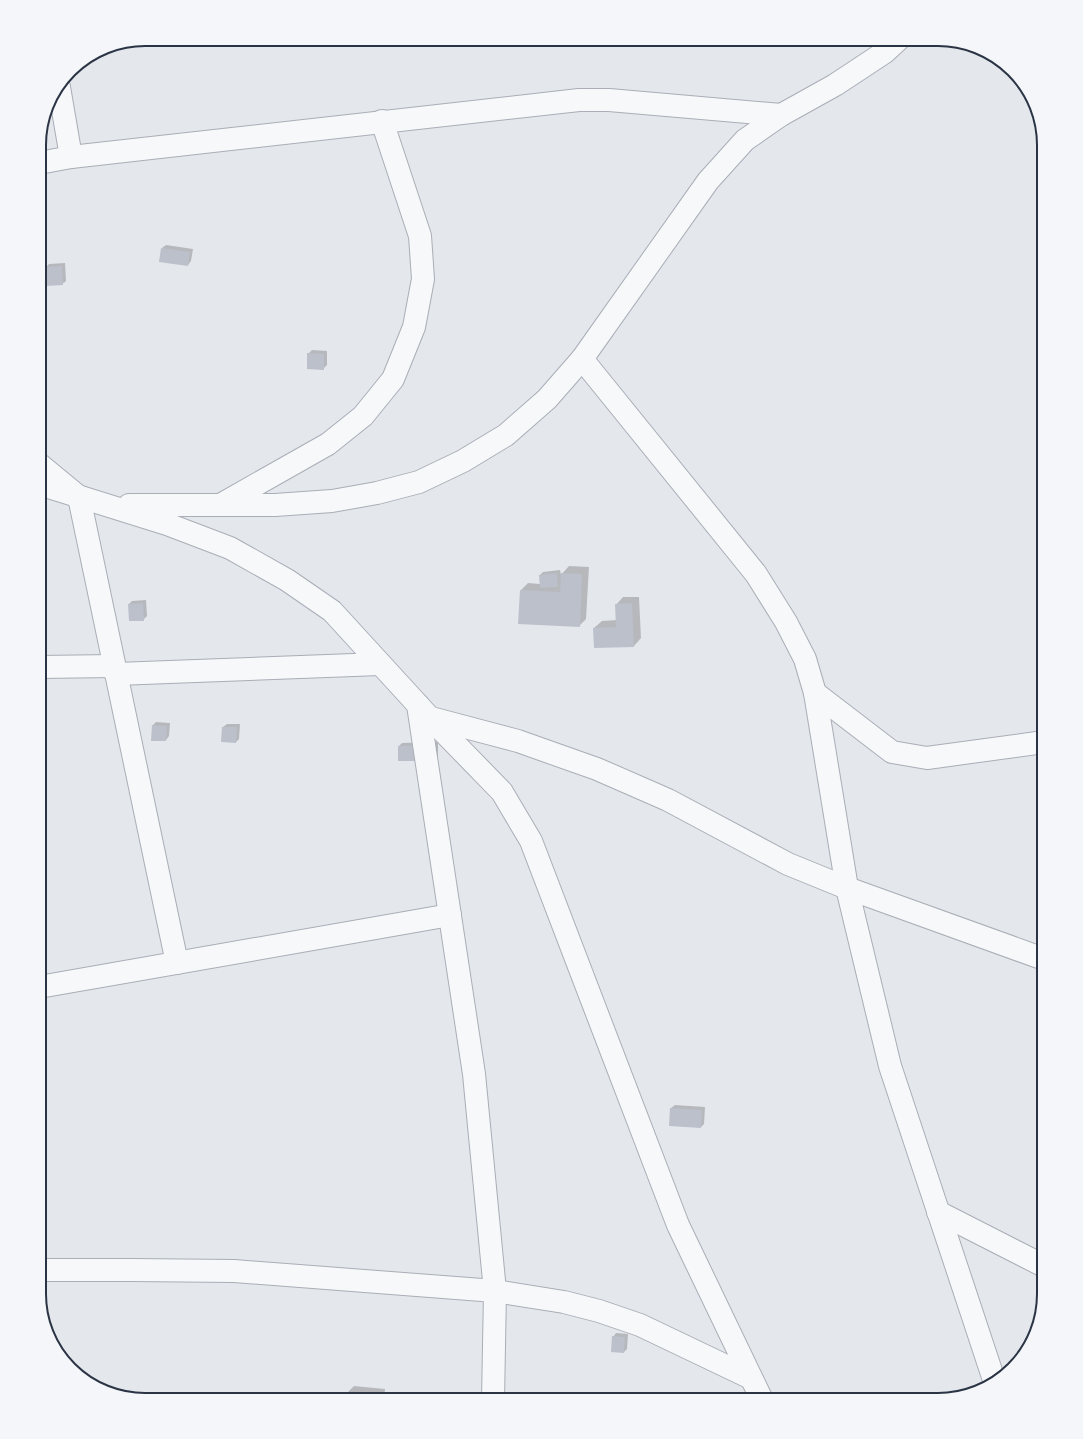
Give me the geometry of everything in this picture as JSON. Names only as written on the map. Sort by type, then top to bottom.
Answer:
[{"type":"street","points":[[106,505],[275,505],[332,501],[377,493],[419,482],[463,461],[506,435],[547,399],[582,359],[708,181],[745,140],[780,115],[835,85],[885,52],[891,46]]},
{"type":"street","points":[[60,94],[71,157]]},
{"type":"street","points":[[46,162],[71,157],[579,100],[609,100],[780,115]]},
{"type":"street","points":[[221,505],[328,444],[363,416],[393,379],[414,327],[423,279],[420,236],[382,122]]},
{"type":"street","points":[[582,359],[756,574],[786,622],[805,659],[815,693],[847,888],[890,1066],[993,1376]]},
{"type":"street","points":[[46,470],[79,497],[177,963]]},
{"type":"street","points":[[46,486],[167,524],[230,548],[287,580],[332,611],[424,711],[502,792],[531,841],[678,1225],[758,1393]]},
{"type":"street","points":[[46,667],[115,670],[380,664]]},
{"type":"street","points":[[815,693],[892,752],[927,758],[1037,743]]},
{"type":"street","points":[[424,711],[518,741],[597,769],[668,800],[788,864],[847,888],[1037,956]]},
{"type":"street","points":[[424,711],[450,916],[474,1074],[495,1291],[493,1393]]},
{"type":"street","points":[[46,986],[450,916]]},
{"type":"street","points":[[938,1212],[1037,1262]]},
{"type":"street","points":[[46,1270],[234,1271],[495,1291],[564,1302],[599,1311],[640,1325],[751,1378]]},
{"type":"building","points":[[161,248],[190,252],[188,266],[159,262]]},
{"type":"building","points":[[62,266],[63,285],[46,286],[46,267]]},
{"type":"building","points":[[307,353],[324,354],[324,370],[307,369]]},
{"type":"building","points":[[557,573],[558,587],[540,588],[539,575]]},
{"type":"building","points":[[561,573],[582,574],[580,627],[518,624],[520,590],[560,592]]},
{"type":"building","points":[[143,603],[144,621],[129,621],[128,604]]},
{"type":"building","points":[[632,603],[634,647],[594,648],[593,628],[616,627],[615,604]]},
{"type":"building","points":[[152,725],[167,726],[166,741],[151,741]]},
{"type":"building","points":[[222,727],[237,727],[236,743],[221,742]]},
{"type":"building","points":[[435,745],[436,761],[398,761],[398,746]]},
{"type":"building","points":[[670,1108],[702,1110],[701,1128],[669,1126]]},
{"type":"building","points":[[612,1336],[625,1337],[624,1353],[611,1352]]}]
